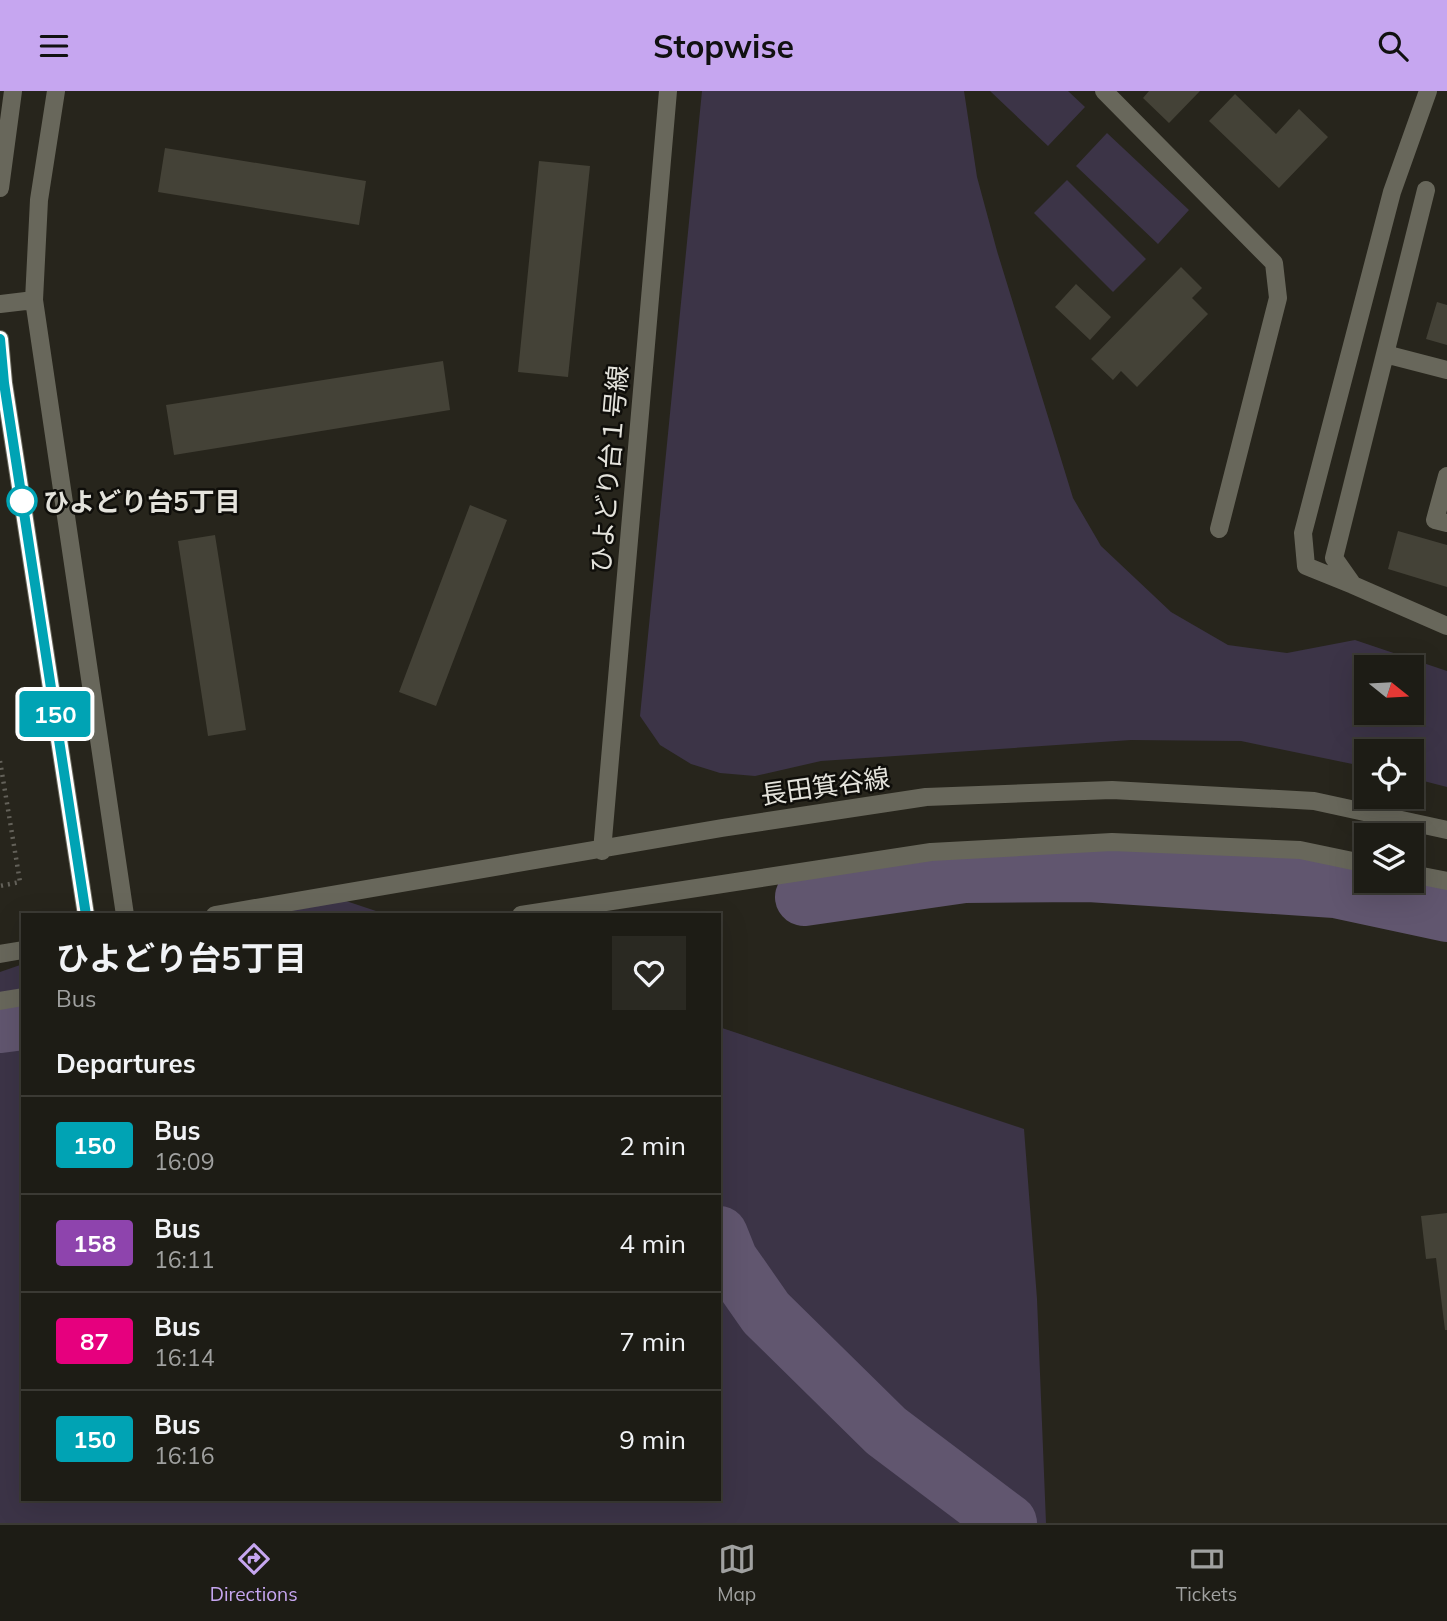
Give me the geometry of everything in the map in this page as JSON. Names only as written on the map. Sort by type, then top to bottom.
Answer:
[{"type":"street","points":[[0,188],[13,91]]},
{"type":"street","points":[[56,91],[39,199],[34,300],[125,913]]},
{"type":"street","name":"ひよどり台１号線","points":[[602,851],[668,91]]},
{"type":"street","points":[[1104,91],[1274,263],[1278,297],[1219,529]]},
{"type":"street","points":[[1428,91],[1392,192],[1303,533],[1306,566],[1447,626]]},
{"type":"street","points":[[1353,585],[1334,558],[1426,191]]},
{"type":"street","points":[[0,304],[34,300]]},
{"type":"street","points":[[0,339],[4,383],[86,913]]},
{"type":"street","points":[[1385,354],[1447,370]]},
{"type":"street","points":[[1447,476],[1435,520],[1447,523]]},
{"type":"street","name":"長田箕谷線","points":[[227,913],[602,851],[722,828],[926,797],[1112,790],[1314,801],[1447,830]]},
{"type":"street","points":[[535,913],[959,851],[1112,842],[1300,850],[1354,861]]},
{"type":"street","points":[[1424,876],[1447,881]]},
{"type":"street","points":[[0,954],[21,950]]},
{"type":"street","points":[[0,1001],[21,997]]},
{"type":"path","points":[[0,761],[20,882],[0,886]]},
{"type":"shaded area","points":[[702,91],[964,91],[977,177],[997,251],[1073,498],[1101,546],[1171,612],[1228,645],[1287,653],[1355,640],[1400,655],[1354,655],[1354,725],[1424,725],[1424,663],[1447,671],[1447,787],[1424,781],[1424,739],[1354,739],[1354,764],[1241,741],[1131,740],[821,761],[755,776],[720,773],[691,764],[660,745],[640,716]]},
{"type":"shaded area","points":[[990,91],[1068,91],[1085,107],[1048,146]]},
{"type":"shaded area","points":[[1107,133],[1189,210],[1158,244],[1076,166]]},
{"type":"shaded area","points":[[1067,180],[1146,259],[1113,292],[1034,213]]},
{"type":"shaded area","points":[[325,894],[382,913],[240,913]]},
{"type":"shaded area","points":[[21,965],[21,1501],[721,1501],[721,1028],[1024,1129],[1037,1299],[1046,1523],[0,1523],[0,972]]},
{"type":"building","points":[[1149,91],[1200,91],[1169,123],[1143,98]]},
{"type":"building","points":[[1235,94],[1276,134],[1299,109],[1328,137],[1279,188],[1209,121]]},
{"type":"building","points":[[165,148],[366,181],[359,225],[158,192]]},
{"type":"building","points":[[539,161],[590,166],[568,377],[518,372]]},
{"type":"building","points":[[1181,267],[1202,288],[1192,298],[1208,314],[1137,387],[1121,371],[1113,380],[1091,359]]},
{"type":"building","points":[[1076,284],[1111,317],[1090,340],[1055,307]]},
{"type":"building","points":[[1437,302],[1447,305],[1447,345],[1426,339]]},
{"type":"building","points":[[443,361],[450,410],[174,455],[166,405]]},
{"type":"building","points":[[470,505],[507,520],[436,706],[399,692]]},
{"type":"building","points":[[1398,531],[1447,545],[1447,587],[1388,569]]},
{"type":"building","points":[[215,535],[246,730],[208,736],[178,541]]},
{"type":"building","points":[[1447,1213],[1445,1330],[1436,1258],[1426,1259],[1421,1216]]},
{"type":"waterway","points":[[804,897],[964,874],[1089,873],[1335,889],[1447,913]]},
{"type":"waterway","points":[[0,1024],[21,1021]]},
{"type":"waterway","points":[[721,1240],[729,1260],[766,1313],[886,1431],[1008,1523]]},
{"type":"bus line","name":"150","points":[[0,339],[4,383],[86,913]]},
{"type":"place","name":"ひよどり台5丁目","points":[[22,501]]}]
